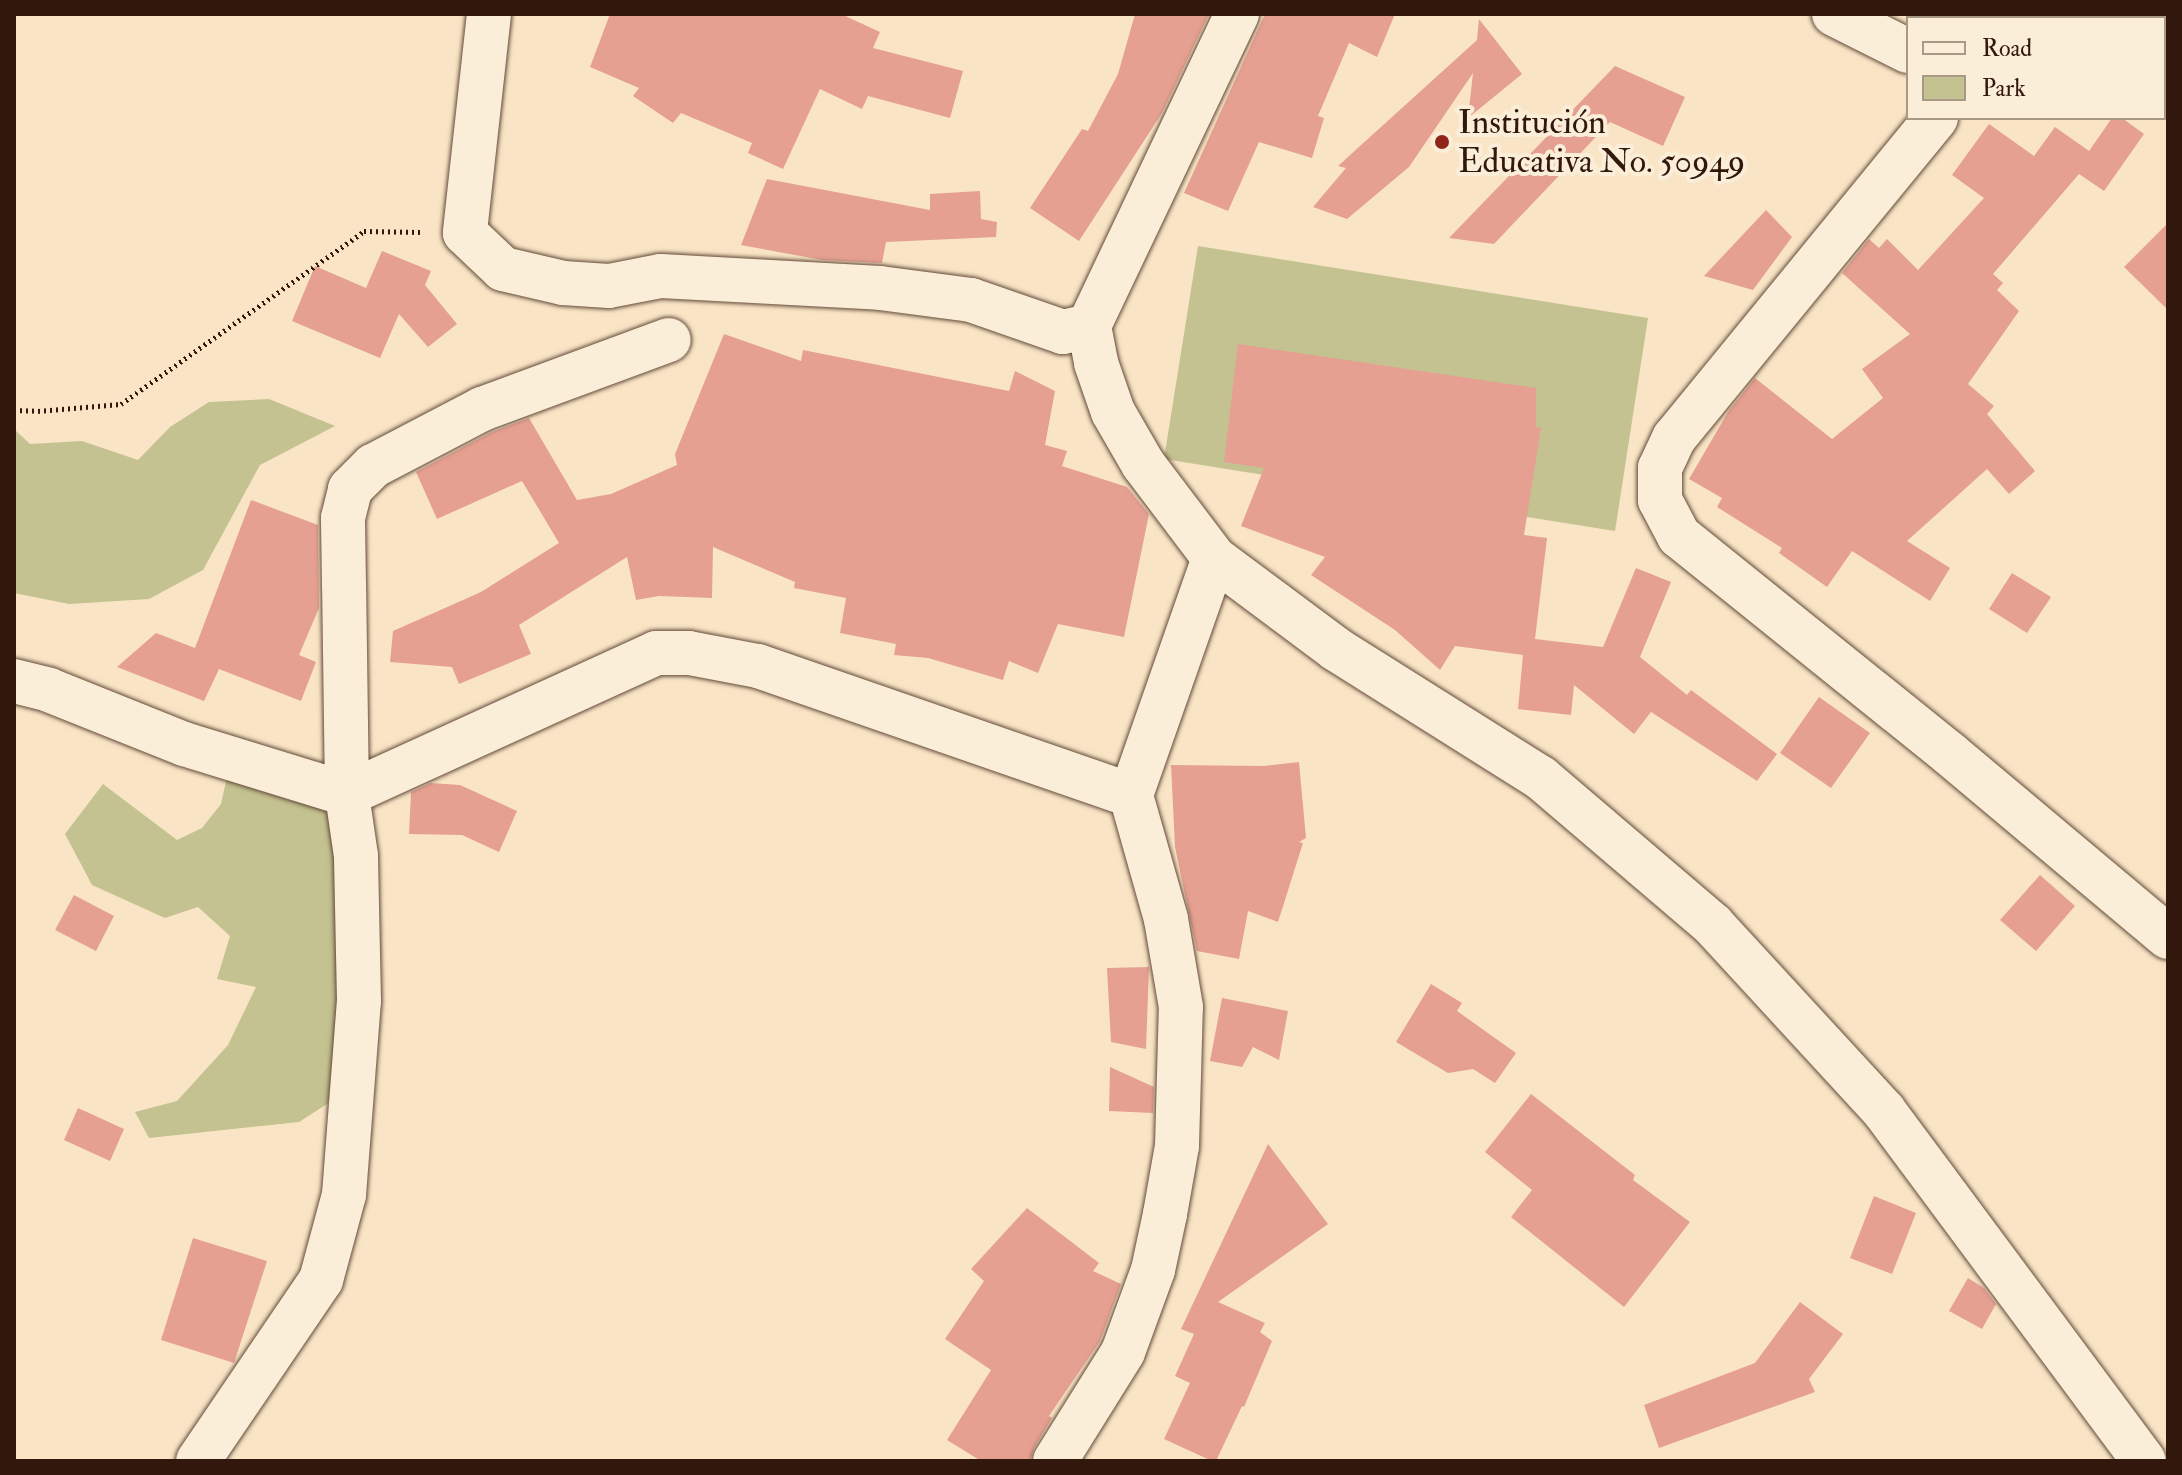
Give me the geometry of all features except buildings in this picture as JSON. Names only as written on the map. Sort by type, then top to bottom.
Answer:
[{"type":"street","points":[[489,14],[465,233],[503,269],[563,283],[609,286],[661,276],[880,288],[971,300],[1063,332],[1089,326]]},
{"type":"street","points":[[1237,14],[1089,326],[1096,363],[1113,412],[1143,464],[1214,558],[1336,649],[1541,778],[1713,925],[1884,1111],[2144,1461]]},
{"type":"street","points":[[1834,14],[1906,50]]},
{"type":"street","points":[[1934,120],[1674,438],[1660,468],[1660,500],[1679,536],[1950,754],[2168,937]]},
{"type":"street","points":[[198,1461],[321,1280],[344,1195],[359,1001],[356,856],[347,794],[343,518],[350,489],[373,466],[482,409],[669,340]]},
{"type":"street","points":[[1055,1461],[1123,1352],[1153,1270],[1177,1146],[1181,1007],[1166,919],[1131,795],[1214,558]]},
{"type":"street","points":[[14,681],[49,690],[184,744],[347,794],[656,653],[689,653],[758,666],[1131,795]]},
{"type":"path","points":[[14,410],[121,404],[364,231],[465,233]]},
{"type":"green space","points":[[1198,246],[1648,318],[1615,531],[1164,459]]},
{"type":"green space","points":[[269,399],[335,426],[260,465],[203,570],[149,599],[69,604],[14,593],[14,429],[30,444],[82,441],[138,460],[170,427],[209,402]]},
{"type":"green space","points":[[314,765],[335,839],[346,1068],[327,1104],[299,1122],[149,1138],[135,1112],[177,1101],[228,1045],[256,987],[217,979],[230,936],[198,907],[165,918],[92,885],[65,834],[103,784],[177,840],[202,828],[221,804],[229,768]]},
{"type":"place","name":"Institución Educativa No. 50949","points":[[1442,142]]}]
